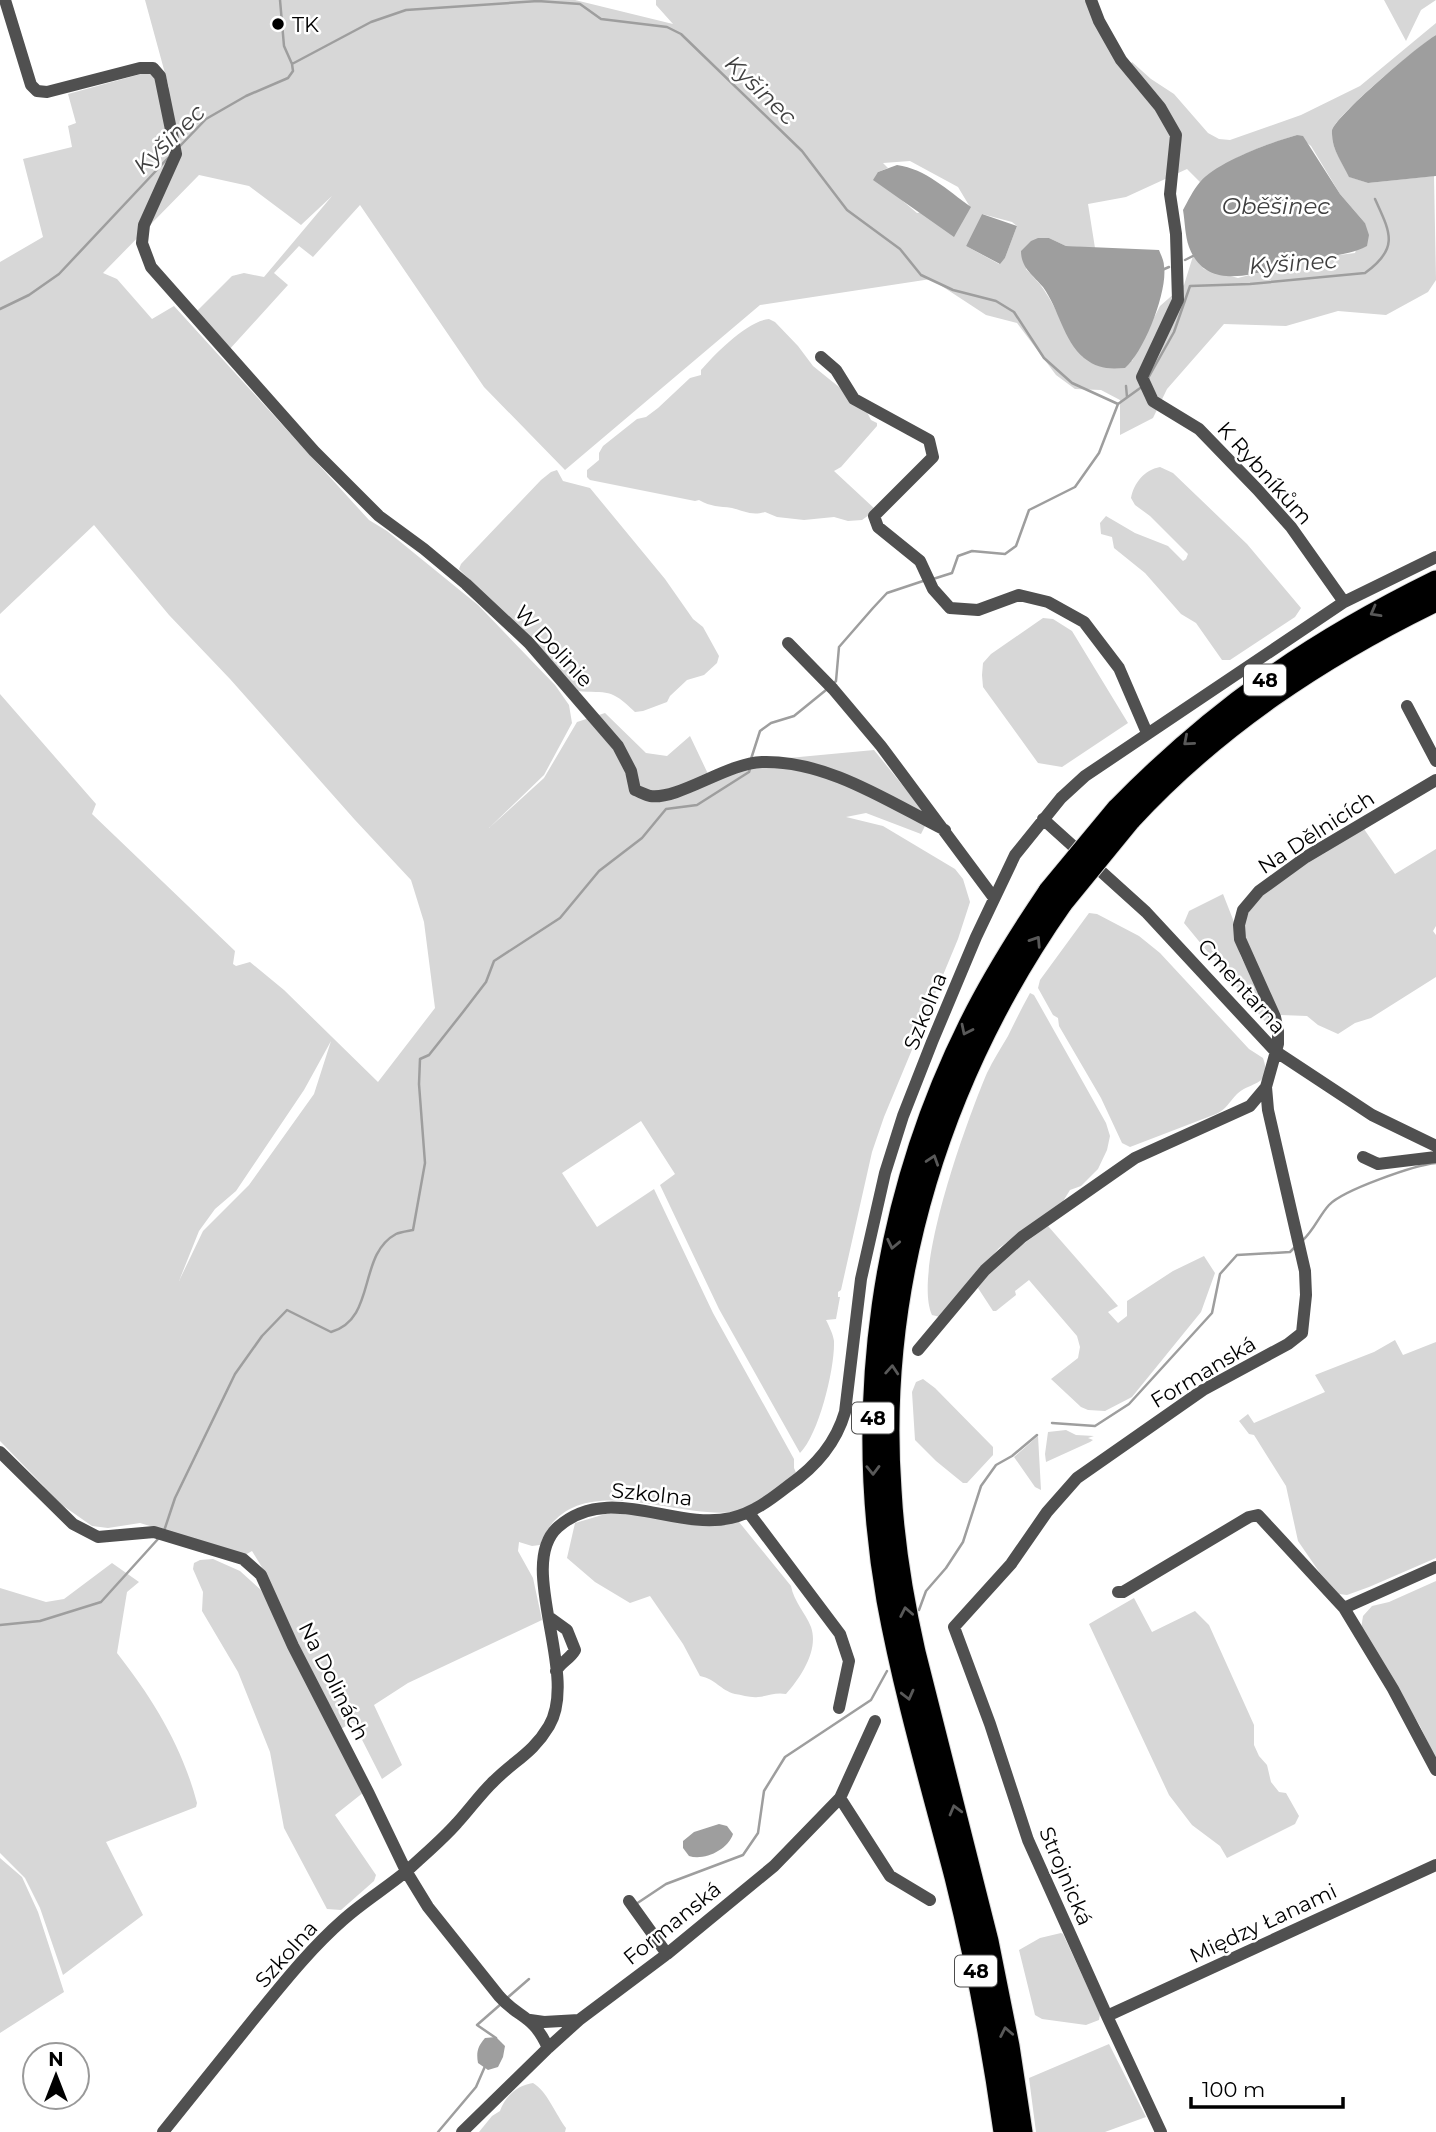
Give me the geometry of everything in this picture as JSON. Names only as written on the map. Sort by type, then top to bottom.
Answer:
[{"type":"highway","name":"48","points":[[1004,2132],[994,2061],[964,1914],[905,1685],[877,1535],[874,1378],[882,1303],[907,1187],[927,1122],[953,1060],[978,1006],[1002,964],[1179,748],[1265,680],[1344,629],[1436,581]]},
{"type":"highway","name":"48","points":[[1123,815],[1260,704],[1343,649],[1436,601]]},
{"type":"highway","name":"48","points":[[1023,2132],[988,1941],[924,1691],[904,1600],[890,1489],[890,1408],[893,1354],[904,1273],[935,1152],[963,1077],[986,1028],[1056,897]]},
{"type":"highway","points":[[994,2061],[994,2132]]},
{"type":"street","name":"W Dolinie","points":[[5,0],[31,85],[37,91],[47,92],[140,68],[153,68],[160,76],[175,150],[145,225],[142,243],[151,267],[314,451],[379,516],[466,584],[529,643],[618,746],[631,771],[635,790],[652,796],[673,793],[741,764],[783,762],[808,766],[849,782],[945,830]]},
{"type":"street","name":"K Rybníkům","points":[[1091,0],[1099,21],[1121,60],[1160,107],[1177,135],[1170,194],[1176,234],[1178,300],[1145,384],[1153,401],[1199,429],[1249,480],[1291,527],[1344,602]]},
{"type":"street","points":[[821,358],[836,370],[854,398],[929,440],[933,457],[874,516],[878,527],[920,561],[933,589],[950,608],[978,610],[1019,595],[1048,602],[1084,622],[1119,668],[1147,733]]},
{"type":"street","name":"Szkolna","points":[[163,2132],[289,1976],[342,1920],[406,1871],[455,1825],[494,1780],[536,1746],[550,1725],[556,1705],[556,1671],[543,1572],[544,1553],[553,1532],[572,1517],[612,1507],[717,1520],[748,1513],[797,1480],[813,1466],[831,1443],[841,1425],[847,1398],[861,1279],[885,1172],[903,1116],[994,898],[1015,855],[1043,819],[1085,776],[1344,602],[1436,558]]},
{"type":"street","points":[[788,643],[831,687],[889,755],[994,898]]},
{"type":"street","points":[[1407,706],[1436,761]]},
{"type":"street","name":"Na Dělnicích","points":[[1275,1051],[1278,1038],[1277,1021],[1240,939],[1238,925],[1243,910],[1259,891],[1306,857],[1436,780]]},
{"type":"street","name":"Cmentarna","points":[[1043,819],[1146,912],[1275,1051],[1373,1115],[1436,1146]]},
{"type":"street","points":[[918,1350],[985,1269],[1032,1229],[1135,1158],[1216,1124],[1250,1106],[1266,1087],[1275,1051]]},
{"type":"street","name":"Formanská","points":[[954,1628],[1011,1564],[1047,1511],[1077,1478],[1203,1390],[1288,1344],[1302,1333],[1306,1295],[1305,1271],[1268,1110],[1266,1087]]},
{"type":"street","points":[[1250,1106],[1268,1110]]},
{"type":"street","points":[[1363,1157],[1378,1164],[1436,1157]]},
{"type":"street","name":"Na Dolinách","points":[[0,1452],[73,1524],[98,1537],[154,1532],[243,1559],[261,1575],[293,1646],[406,1871],[428,1907],[502,2000],[530,2020],[540,2031],[548,2048]]},
{"type":"street","points":[[748,1513],[840,1634],[849,1661],[839,1708]]},
{"type":"street","points":[[1118,1592],[1123,1592],[1249,1517],[1258,1515],[1344,1608],[1393,1689],[1436,1770]]},
{"type":"street","points":[[1344,1608],[1436,1567]]},
{"type":"street","points":[[549,1618],[567,1630],[575,1650],[556,1671]]},
{"type":"street","name":"Strojnická","points":[[954,1628],[990,1724],[1028,1840],[1161,2132]]},
{"type":"street","name":"Formanská","points":[[462,2132],[579,2020],[667,1954],[774,1866],[840,1798],[875,1721]]},
{"type":"street","points":[[840,1798],[890,1876],[930,1900]]},
{"type":"street","name":"Między Łanami","points":[[1107,2016],[1436,1865]]},
{"type":"street","points":[[629,1901],[667,1954]]},
{"type":"street","points":[[530,2020],[579,2020]]},
{"type":"shaded area","points":[[145,0],[575,0],[673,24],[656,5],[656,0],[1085,0],[1125,71],[1132,62],[1174,94],[1208,133],[1219,139],[1230,140],[1301,115],[1360,86],[1436,23],[1436,35],[1361,97],[1336,123],[1332,131],[1335,150],[1350,177],[1368,183],[1434,176],[1436,280],[1428,292],[1386,315],[1338,311],[1286,326],[1224,324],[1167,389],[1153,418],[1120,435],[1120,400],[1101,390],[1075,389],[1056,375],[1017,323],[986,315],[931,279],[760,305],[565,470],[484,387],[360,205],[313,257],[299,246],[274,273],[288,285],[228,351],[195,313],[232,276],[244,273],[264,277],[332,196],[301,225],[249,186],[199,175],[103,273],[117,279],[152,319],[174,306],[369,520],[387,531],[478,605],[555,685],[569,705],[572,723],[544,775],[489,828],[544,778],[577,722],[605,713],[646,753],[667,756],[690,736],[709,776],[778,759],[874,750],[929,818],[921,834],[866,813],[846,817],[883,826],[955,869],[963,879],[970,902],[958,939],[872,1152],[841,1290],[838,1292],[840,1297],[836,1319],[826,1320],[834,1341],[829,1383],[813,1431],[800,1453],[719,1309],[660,1185],[675,1174],[641,1121],[562,1173],[597,1227],[654,1189],[713,1313],[794,1459],[797,1475],[758,1503],[732,1512],[708,1512],[625,1501],[598,1501],[574,1507],[554,1521],[540,1545],[532,1546],[519,1542],[518,1551],[533,1578],[542,1620],[408,1683],[374,1705],[402,1765],[382,1779],[353,1722],[339,1730],[252,1551],[245,1555],[140,1523],[108,1528],[92,1526],[62,1505],[0,1441],[0,694],[96,804],[92,814],[235,951],[233,964],[236,966],[250,962],[284,990],[378,1082],[435,1008],[424,922],[411,880],[169,615],[94,525],[0,614],[0,262],[43,237],[23,159],[72,147],[68,126],[76,123],[68,94],[152,71],[169,88]],"holes":[[[1297,135],[1311,146],[1340,194],[1365,223],[1355,253],[1315,258],[1238,278],[1204,269],[1193,256],[1184,285],[1160,306],[1132,361],[1083,357],[1044,290],[1026,269],[1049,238],[1066,246],[1095,248],[1088,204],[1126,197],[1187,169],[1200,182],[1259,148]],[[910,161],[958,187],[970,207],[917,213],[878,172],[888,168],[883,163]],[[982,214],[1012,222],[1017,226],[1005,258],[999,264],[966,246]],[[331,1041],[314,1094],[249,1185],[203,1231],[179,1281],[199,1231],[215,1209],[236,1191],[304,1090]]]},
{"type":"shaded area","points":[[1384,0],[1436,0],[1421,10],[1406,41]]},
{"type":"shaded area","points":[[769,319],[798,346],[813,366],[865,408],[871,420],[877,423],[841,467],[834,471],[876,510],[862,520],[848,521],[834,517],[804,520],[777,517],[765,512],[748,513],[699,500],[590,480],[587,477],[587,470],[599,460],[603,446],[637,419],[646,417],[658,408],[690,378],[701,375],[701,370],[707,363],[742,332],[760,321]]},
{"type":"shaded area","points":[[1160,467],[1173,473],[1247,544],[1301,608],[1295,617],[1230,660],[1222,660],[1196,623],[1181,614],[1145,573],[1114,548],[1112,537],[1101,534],[1100,523],[1106,516],[1135,533],[1168,546],[1183,561],[1186,559],[1188,554],[1150,516],[1135,505],[1131,498],[1141,478]]},
{"type":"shaded area","points":[[557,470],[563,481],[590,488],[665,579],[693,619],[703,627],[719,656],[717,663],[704,675],[687,680],[667,702],[635,712],[614,695],[577,691],[459,569],[541,480]]},
{"type":"shaded area","points":[[1043,618],[1053,619],[1072,631],[1128,723],[1062,767],[1038,763],[983,687],[983,663],[991,654]]},
{"type":"shaded area","points":[[1364,829],[1395,874],[1436,849],[1436,926],[1433,931],[1436,935],[1436,977],[1371,1018],[1355,1023],[1338,1034],[1318,1025],[1307,1016],[1281,1015],[1252,960],[1244,931],[1247,916],[1257,901],[1273,886],[1312,859]]},
{"type":"shaded area","points":[[1223,894],[1234,922],[1241,957],[1264,1000],[1270,1021],[1267,1024],[1184,923],[1189,911]]},
{"type":"shaded area","points":[[1089,913],[1097,914],[1139,936],[1160,953],[1249,1049],[1263,1058],[1263,1078],[1237,1094],[1216,1114],[1130,1147],[1122,1143],[1101,1098],[1059,1026],[1058,1018],[1053,1015],[1038,988],[1040,980]]},
{"type":"shaded area","points":[[1030,993],[1034,995],[1106,1123],[1110,1136],[1107,1150],[1098,1169],[1081,1186],[1070,1190],[1062,1203],[999,1248],[940,1317],[932,1315],[928,1294],[929,1265],[945,1195],[967,1124],[987,1073]]},
{"type":"shaded area","points":[[1048,1226],[1118,1306],[1108,1312],[1118,1323],[1127,1316],[1127,1301],[1173,1271],[1204,1256],[1215,1273],[1201,1312],[1132,1397],[1105,1411],[1081,1407],[1051,1379],[1078,1358],[1080,1347],[1077,1336],[1029,1280],[996,1311],[993,1311],[978,1288],[997,1263]]},
{"type":"shaded area","points":[[1395,1340],[1403,1355],[1436,1342],[1436,1558],[1369,1587],[1347,1595],[1339,1594],[1320,1573],[1298,1541],[1286,1486],[1254,1435],[1249,1434],[1239,1421],[1248,1414],[1254,1423],[1325,1392],[1315,1375],[1374,1352]]},
{"type":"shaded area","points":[[923,1379],[993,1447],[993,1455],[967,1483],[963,1483],[936,1461],[915,1440],[912,1392],[916,1382]]},
{"type":"shaded area","points":[[1066,1430],[1076,1435],[1094,1436],[1088,1438],[1093,1440],[1046,1462],[1048,1432]]},
{"type":"shaded area","points":[[1038,1436],[1041,1490],[1035,1487],[1014,1457]]},
{"type":"shaded area","points":[[609,1513],[739,1522],[791,1586],[811,1627],[811,1654],[803,1671],[786,1694],[755,1697],[735,1694],[700,1676],[683,1644],[650,1596],[630,1603],[595,1582],[567,1558],[575,1523]]},
{"type":"shaded area","points":[[213,1559],[240,1571],[261,1590],[364,1792],[335,1815],[376,1875],[374,1881],[341,1910],[327,1909],[284,1828],[270,1752],[238,1672],[202,1611],[203,1592],[193,1569],[194,1563]]},
{"type":"shaded area","points":[[112,1563],[139,1582],[127,1592],[117,1653],[165,1724],[183,1762],[197,1803],[196,1807],[106,1842],[143,1915],[63,1975],[40,1908],[25,1878],[0,1853],[0,1588],[46,1602],[64,1599]]},
{"type":"shaded area","points":[[1436,1581],[1436,1759],[1420,1726],[1361,1629],[1363,1616],[1372,1606],[1389,1602]]},
{"type":"shaded area","points":[[1134,1598],[1152,1632],[1195,1611],[1209,1625],[1254,1725],[1254,1745],[1267,1765],[1271,1782],[1279,1792],[1286,1793],[1299,1816],[1295,1824],[1227,1858],[1220,1846],[1192,1825],[1169,1795],[1089,1624]]},
{"type":"shaded area","points":[[0,1858],[22,1877],[38,1912],[64,1992],[0,2033]]},
{"type":"shaded area","points":[[1061,1933],[1100,2014],[1099,2020],[1086,2025],[1042,2019],[1035,2015],[1019,1950],[1040,1938]]},
{"type":"shaded area","points":[[1109,2044],[1146,2117],[1105,2132],[1036,2132],[1029,2078]]},
{"type":"shaded area","points":[[533,2083],[547,2097],[566,2128],[565,2132],[479,2132],[492,2116],[500,2111],[513,2092]]},
{"type":"water","points":[[1436,35],[1436,176],[1368,183],[1349,177],[1333,144],[1332,131],[1336,123],[1379,81]]},
{"type":"water","name":"Oběšinec","points":[[1297,135],[1303,136],[1340,194],[1365,223],[1369,235],[1367,246],[1352,252],[1304,260],[1240,276],[1224,276],[1210,272],[1198,263],[1187,238],[1183,210],[1195,188],[1208,175],[1232,160]]},
{"type":"water","points":[[897,165],[927,176],[971,207],[954,237],[873,180],[878,172]]},
{"type":"water","points":[[982,214],[1017,226],[1005,258],[1000,264],[966,246]]},
{"type":"water","points":[[1038,238],[1049,238],[1066,246],[1159,250],[1164,262],[1164,277],[1158,305],[1140,349],[1125,368],[1099,366],[1077,351],[1043,287],[1023,262],[1021,251]]},
{"type":"water","points":[[719,1824],[727,1826],[733,1834],[726,1845],[715,1853],[702,1857],[689,1856],[683,1848],[683,1841],[694,1832]]},
{"type":"water","points":[[496,2037],[505,2046],[503,2057],[498,2067],[488,2070],[478,2063],[478,2049],[485,2038]]},
{"type":"waterway","points":[[280,0],[284,46],[292,64]]},
{"type":"waterway","name":"Kyšinec","points":[[180,146],[206,119],[246,96],[288,78],[293,71],[292,64],[371,22],[406,10],[538,1],[580,4],[601,19],[667,27],[681,34],[802,151],[847,210],[900,249],[921,275],[953,290],[996,301],[1014,312],[1044,358],[1072,383],[1118,404],[1143,386]]},
{"type":"waterway","name":"Kyšinec","points":[[0,309],[29,295],[59,274],[168,158]]},
{"type":"waterway","name":"Kyšinec","points":[[1147,380],[1174,332],[1190,286],[1250,284],[1365,273],[1376,264],[1388,247],[1388,230],[1375,199]]},
{"type":"waterway","points":[[1185,260],[1195,255]]},
{"type":"waterway","points":[[1162,270],[1169,267]]},
{"type":"waterway","points":[[1126,386],[1127,397]]},
{"type":"waterway","points":[[933,579],[952,573],[958,556],[972,551],[1005,554],[1016,546],[1029,510],[1075,487],[1099,453],[1118,404]]},
{"type":"waterway","points":[[834,683],[839,647],[873,608],[887,593],[926,580]]},
{"type":"waterway","points":[[751,759],[760,731],[771,723],[794,716],[826,690]]},
{"type":"waterway","points":[[164,1531],[175,1498],[235,1374],[262,1336],[287,1310],[331,1332],[345,1325],[355,1314],[376,1256],[384,1244],[396,1234],[413,1230],[425,1163],[419,1084],[420,1059],[429,1055],[486,982],[494,961],[560,918],[599,871],[642,838],[666,809],[697,805],[750,769]]},
{"type":"waterway","points":[[1303,1240],[1325,1209],[1349,1192],[1412,1168],[1436,1163]]},
{"type":"waterway","points":[[1052,1423],[1095,1426],[1129,1404],[1212,1313],[1220,1274],[1237,1255],[1290,1252],[1295,1247]]},
{"type":"waterway","points":[[919,1610],[926,1591],[946,1568],[963,1542],[981,1486],[996,1465],[1012,1456],[1037,1435]]},
{"type":"waterway","points":[[0,1625],[40,1621],[101,1602],[158,1539]]},
{"type":"waterway","points":[[636,1904],[666,1884],[743,1855],[758,1833],[764,1791],[785,1757],[871,1700],[887,1671]]},
{"type":"waterway","points":[[506,1999],[529,1979]]},
{"type":"waterway","points":[[496,2038],[477,2025],[501,2004]]},
{"type":"waterway","points":[[438,2132],[476,2087],[486,2064]]},
{"type":"place","name":"TK","points":[[278,24]]}]
